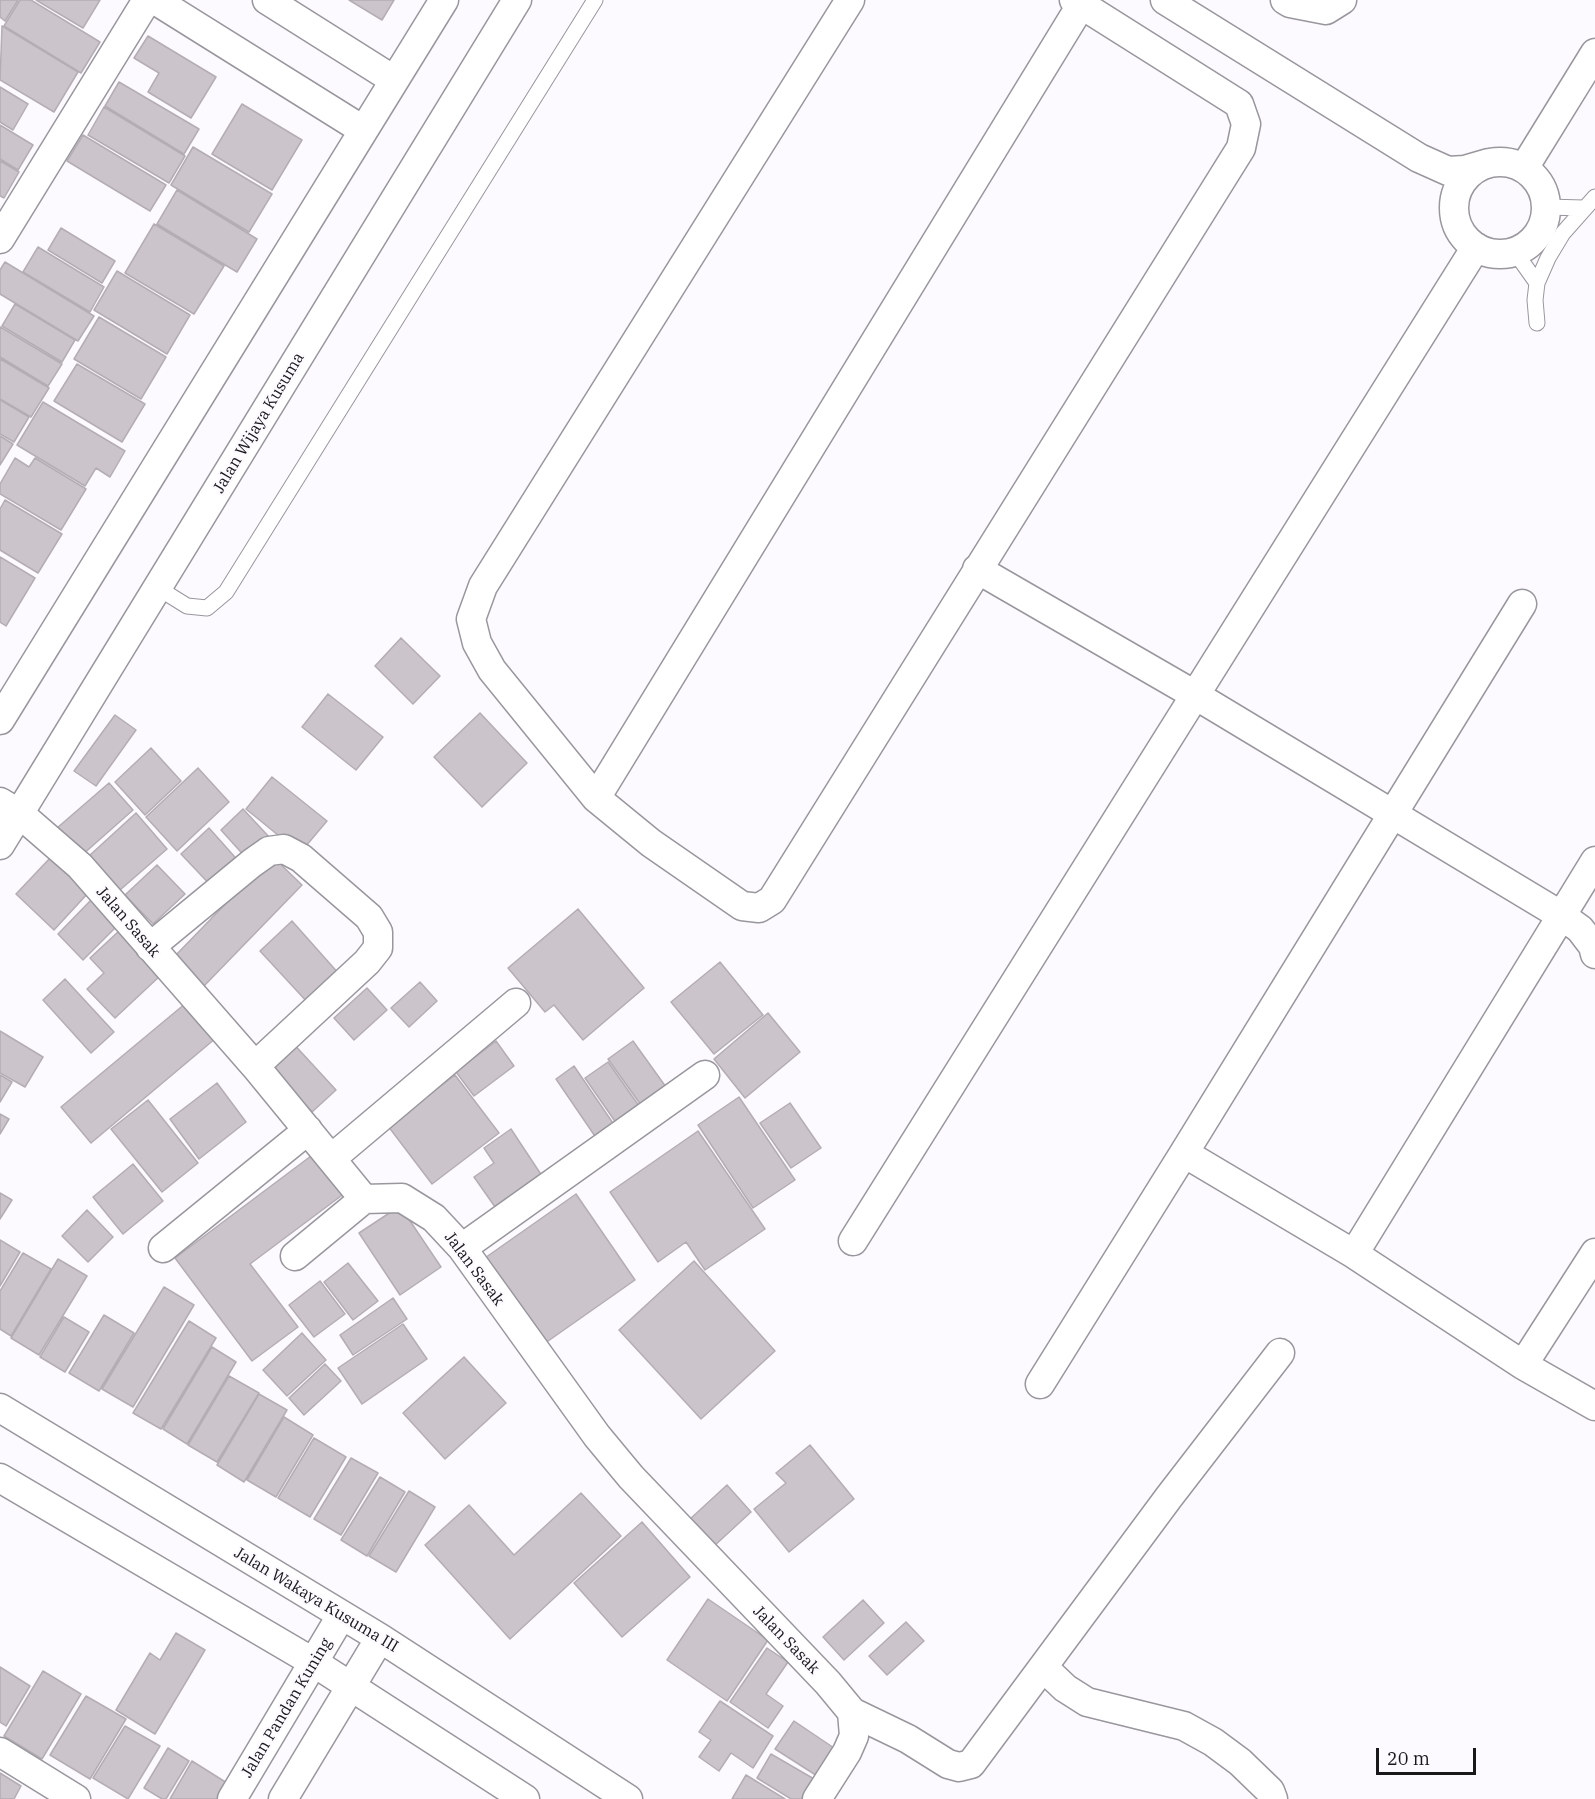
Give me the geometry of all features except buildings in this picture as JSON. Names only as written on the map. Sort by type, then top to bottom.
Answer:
[{"type":"street","points":[[0,239],[147,0]]},
{"type":"street","points":[[155,0],[363,130]]},
{"type":"street","points":[[267,0],[394,80]]},
{"type":"street","points":[[0,720],[444,0]]},
{"type":"street","name":"Jalan Wijaya Kusuma","points":[[0,845],[10,808],[158,588],[517,0]]},
{"type":"street","points":[[596,798],[1078,2],[1239,104],[1246,124],[1241,148],[772,900],[759,908],[742,906],[651,843],[596,798],[492,670],[477,643],[471,619],[483,586],[850,0]]},
{"type":"street","points":[[1165,0],[1419,158],[1448,171],[1465,170],[1501,162],[1524,168],[1540,184],[1546,207],[1541,229],[1535,239],[1515,252],[1492,254],[1476,247],[1466,239],[1456,222],[1450,196],[1442,180],[1419,158]]},
{"type":"street","points":[[1286,0],[1290,3],[1326,10],[1342,0]]},
{"type":"street","points":[[1524,168],[1595,53]]},
{"type":"street","points":[[1456,222],[1454,202],[1461,184],[1478,167],[1489,163]]},
{"type":"street","points":[[853,1241],[1476,247]]},
{"type":"street","points":[[977,569],[1196,695],[1562,916],[1580,928],[1593,946],[1595,954]]},
{"type":"street","points":[[1040,1384],[1522,604]]},
{"type":"street","name":"Jalan Sasak","points":[[10,808],[80,866],[255,1066],[332,1158],[358,1204],[402,1198],[434,1218],[462,1248],[597,1437],[631,1476],[828,1683],[852,1712]]},
{"type":"street","points":[[150,947],[269,851],[284,849],[301,858],[369,917],[378,932],[378,948],[367,962],[255,1066]]},
{"type":"street","points":[[1354,1254],[1595,861]]},
{"type":"street","points":[[332,1158],[516,1003]]},
{"type":"street","points":[[462,1248],[705,1076]]},
{"type":"street","points":[[163,1248],[192,1227],[308,1130]]},
{"type":"street","points":[[1184,1153],[1354,1254],[1523,1365],[1595,1406]]},
{"type":"street","points":[[295,1256],[358,1204]]},
{"type":"street","points":[[1523,1365],[1595,1253]]},
{"type":"street","points":[[852,1712],[908,1739],[948,1764],[959,1767],[970,1764],[1169,1497],[1280,1353]]},
{"type":"street","name":"Jalan Wakaya Kusuma III","points":[[0,1408],[380,1638],[628,1799]]},
{"type":"street","points":[[0,1478],[313,1662],[525,1799]]},
{"type":"street","name":"Jalan Pandan Kuning","points":[[232,1799],[341,1616]]},
{"type":"street","points":[[283,1799],[380,1638]]},
{"type":"street","points":[[1043,1667],[1065,1688],[1087,1702],[1184,1726],[1214,1742],[1240,1762],[1270,1791],[1273,1799]]},
{"type":"street","points":[[817,1799],[847,1752],[854,1736],[852,1712]]},
{"type":"street","points":[[0,1752],[76,1799]]},
{"type":"lane","points":[[158,588],[187,606],[207,608],[226,592],[595,0]]},
{"type":"lane","points":[[1546,207],[1590,202]]},
{"type":"lane","points":[[1537,323],[1535,300],[1537,283],[1563,233],[1590,202]]},
{"type":"lane","points":[[1515,252],[1537,283]]}]
